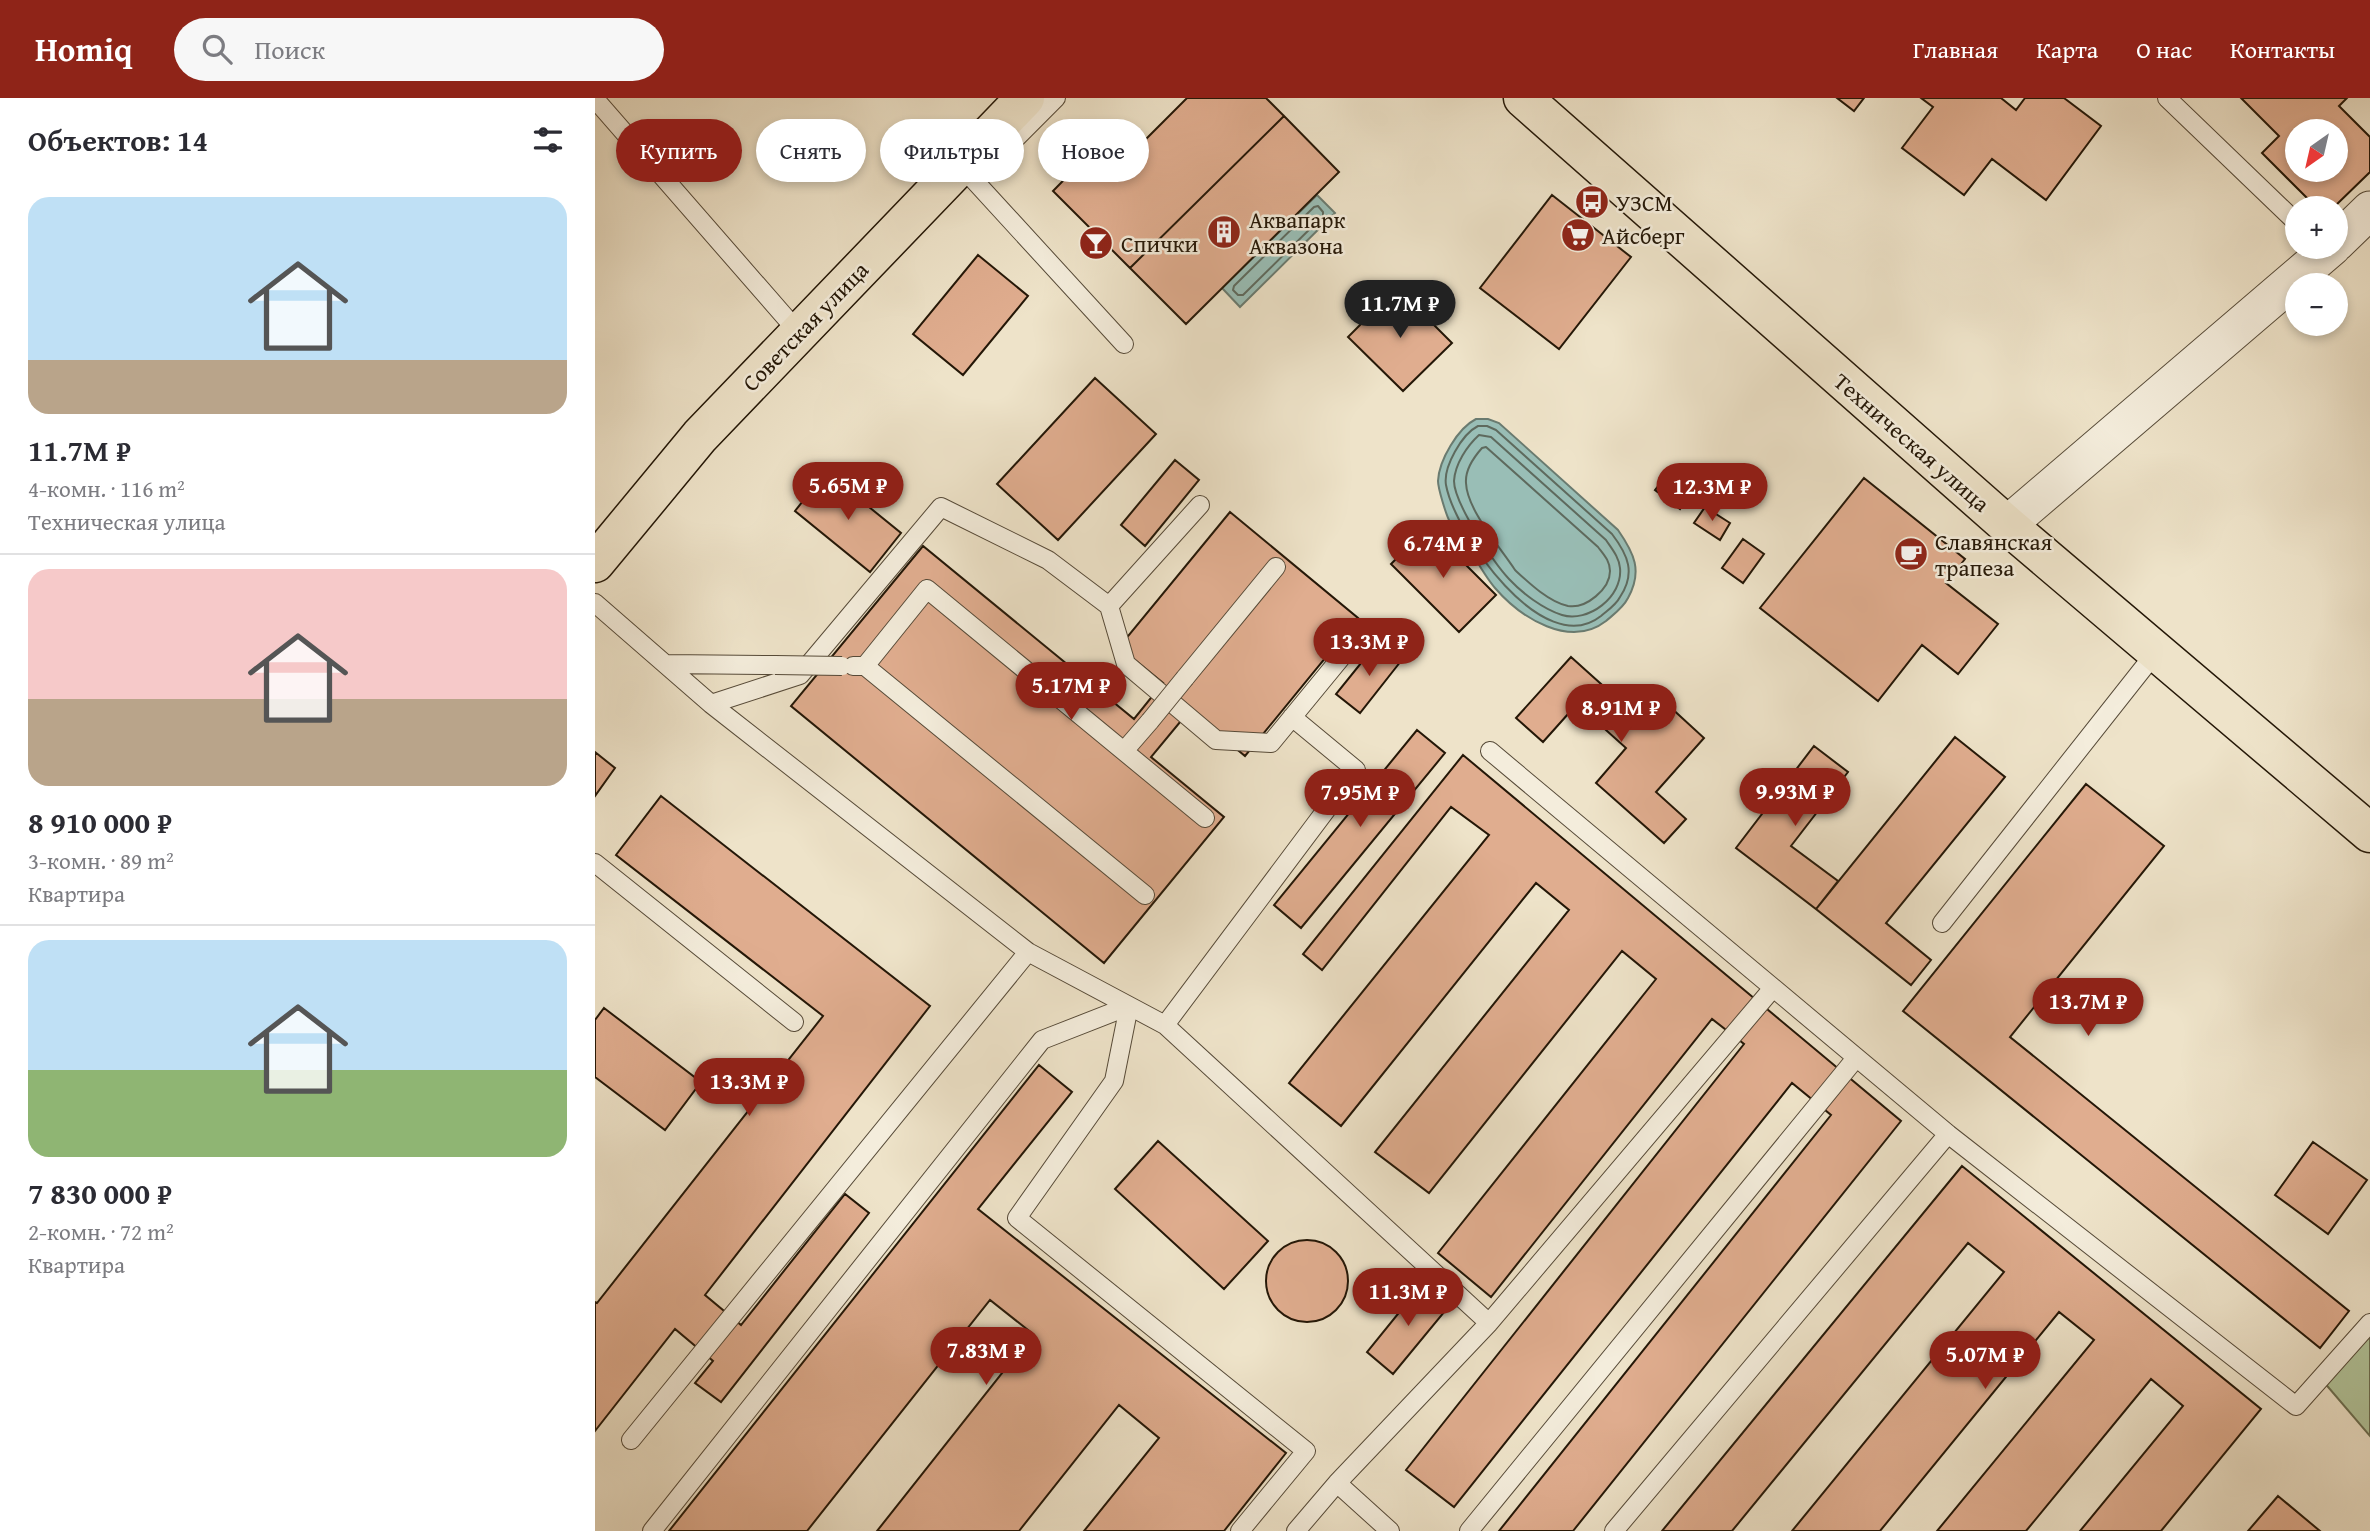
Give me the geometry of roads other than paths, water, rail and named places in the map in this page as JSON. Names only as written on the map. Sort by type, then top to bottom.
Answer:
[{"type":"main road","name":"Советская улица","points":[[1004,119],[1025,98]]},
{"type":"main road","name":"Техническая улица","points":[[1523,98],[2007,525],[2370,833]]},
{"type":"main road","name":"Советская улица","points":[[595,563],[700,436],[943,182]]},
{"type":"street","points":[[2348,230],[2370,210]]},
{"type":"street","points":[[2007,525],[2315,259]]},
{"type":"lane","points":[[1024,130],[1056,98]]},
{"type":"lane","points":[[2167,98],[2285,211]]},
{"type":"lane","points":[[595,99],[799,333]]},
{"type":"lane","points":[[991,182],[1124,344]]},
{"type":"lane","points":[[1109,606],[1200,505]]},
{"type":"lane","points":[[711,704],[800,676],[941,508],[1048,560],[1109,606],[1126,664],[1216,740],[1271,743],[1358,637]]},
{"type":"lane","points":[[1125,751],[1276,567]]},
{"type":"lane","points":[[865,666],[927,589],[1205,818]]},
{"type":"lane","points":[[595,604],[711,704],[1028,952],[1165,1025],[1489,1323]]},
{"type":"lane","points":[[1942,923],[2156,652]]},
{"type":"lane","points":[[665,664],[865,666],[1145,895]]},
{"type":"lane","points":[[1165,1025],[1356,770],[1292,717]]},
{"type":"lane","points":[[1490,751],[1948,1134],[2296,1406],[2370,1323]]},
{"type":"lane","points":[[595,863],[794,1022]]},
{"type":"lane","points":[[631,1440],[1028,952]]},
{"type":"lane","points":[[1296,1531],[1337,1483],[1489,1323],[1773,988]]},
{"type":"lane","points":[[652,1531],[1042,1040],[1129,1006]]},
{"type":"lane","points":[[1129,1006],[1114,1081],[1017,1218],[1306,1451],[1240,1531]]},
{"type":"lane","points":[[1469,1531],[1856,1058]]},
{"type":"lane","points":[[1614,1531],[1948,1134]]},
{"type":"lane","points":[[1337,1483],[1390,1531]]},
{"type":"water","points":[[1317,195],[1335,213],[1240,307],[1222,288]]},
{"type":"water","points":[[1476,419],[1499,423],[1624,538],[1635,562],[1635,579],[1626,602],[1606,621],[1592,629],[1577,632],[1562,631],[1532,619],[1495,588],[1452,525],[1439,489],[1439,473],[1456,437]]},
{"type":"place","name":"УЗСМ","points":[[1592,202]]},
{"type":"place","name":"Аквапарк Аквазона","points":[[1224,232]]},
{"type":"place","name":"Айсберг","points":[[1578,235]]},
{"type":"place","name":"Спички","points":[[1096,243]]},
{"type":"place","name":"Славянская трапеза","points":[[1911,554]]}]
